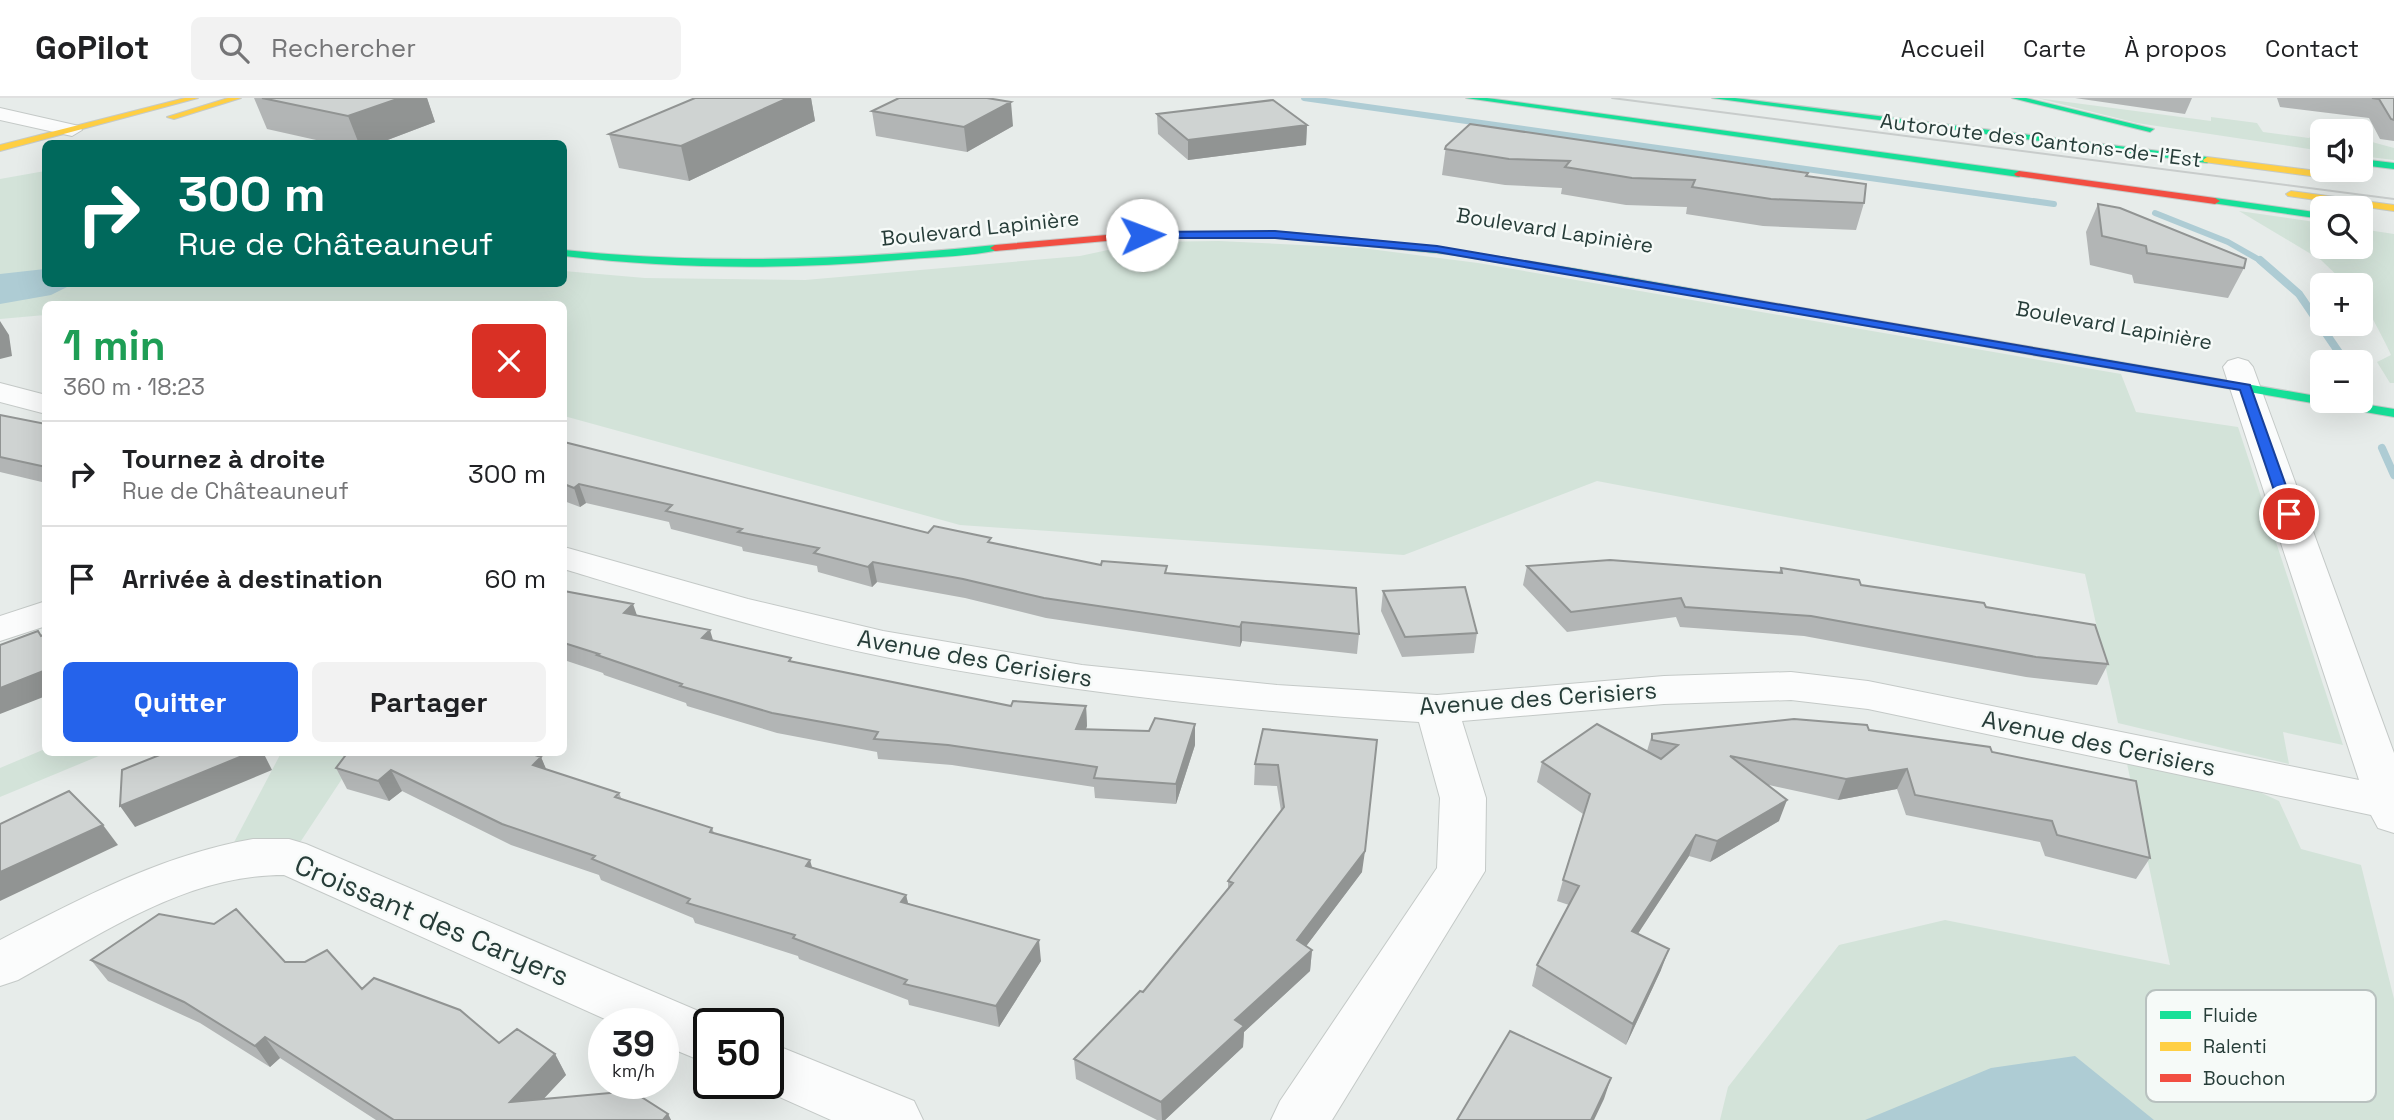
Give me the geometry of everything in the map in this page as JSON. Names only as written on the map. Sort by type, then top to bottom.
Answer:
[{"type":"main road","points":[[75,137],[194,98]]},
{"type":"main road","points":[[75,137],[107,137],[237,98]]},
{"type":"main road","points":[[1470,98],[2310,213]]},
{"type":"main road","name":"Autoroute des Cantons-de-l'Est","points":[[1557,98],[2248,189]]},
{"type":"main road","name":"Autoroute des Cantons-de-l'Est","points":[[1716,98],[2310,173]]},
{"type":"main road","points":[[1819,98],[2239,147]]},
{"type":"main road","points":[[2016,98],[2165,132]]},
{"type":"main road","points":[[0,148],[40,148]]},
{"type":"main road","points":[[2373,163],[2394,166]]},
{"type":"main road","points":[[2275,192],[2394,208]]},
{"type":"main road","name":"Boulevard Lapinière","points":[[742,247],[886,243],[1146,220],[1251,219],[1361,224]]},
{"type":"main road","points":[[2373,219],[2394,222]]},
{"type":"main road","name":"Boulevard Lapinière","points":[[567,253],[664,261],[780,264],[905,257],[1142,235],[1275,234],[1358,240],[1478,255],[2240,372],[2394,413]]},
{"type":"main road","name":"Boulevard Lapinière","points":[[1490,240],[1643,266]]},
{"type":"street","points":[[0,114],[75,137]]},
{"type":"street","points":[[0,129],[40,148]]},
{"type":"street","points":[[2240,372],[2392,810]]},
{"type":"street","points":[[0,392],[42,403]]},
{"type":"street","name":"Avenue des Cerisiers","points":[[567,559],[739,609],[883,644],[1082,678],[1277,699],[1437,709],[1664,690],[1791,686],[1868,695],[2392,810]]},
{"type":"street","points":[[0,629],[42,613]]},
{"type":"street","points":[[1300,1120],[1461,871],[1463,799],[1437,709]]},
{"type":"street","name":"Croissant des Caryers","points":[[0,965],[191,871],[228,860],[277,856],[289,858],[693,1033]]},
{"type":"street","points":[[784,1073],[894,1120]]},
{"type":"shaded area","points":[[2037,98],[2211,121],[2211,117],[2257,123],[2263,132],[2310,137],[2310,149],[2137,123]]},
{"type":"shaded area","points":[[2373,142],[2394,148],[2394,160],[2373,157]]},
{"type":"shaded area","points":[[42,172],[42,287],[567,287],[567,271],[645,278],[805,280],[1080,256],[1145,242],[1219,241],[1362,248],[1478,263],[2121,374],[2136,412],[2238,427],[2343,745],[2283,732],[2289,764],[2118,723],[2085,574],[1597,481],[1404,555],[960,525],[567,417],[567,301],[42,301],[42,315],[0,319],[0,179]]},
{"type":"shaded area","points":[[2239,211],[2310,221],[2310,253]]},
{"type":"shaded area","points":[[2373,231],[2394,234],[2394,383],[2390,383],[2377,362],[2391,355],[2373,320],[2373,273],[2335,273],[2321,260],[2373,259]]},
{"type":"shaded area","points":[[42,750],[42,756],[99,756],[0,797],[0,768]]},
{"type":"shaded area","points":[[279,756],[357,756],[301,841],[231,848]]},
{"type":"shaded area","points":[[2126,759],[2255,790],[2279,801],[2301,849],[2361,865],[2394,999],[2394,1120],[1720,1120],[1728,1087],[1839,945],[1945,920],[2170,965]]},
{"type":"water","points":[[42,269],[42,287],[67,287],[51,295],[0,304],[0,274]]},
{"type":"water","points":[[2075,1056],[2154,1120],[1865,1120],[1991,1068]]},
{"type":"building","points":[[262,98],[400,98],[348,116]]},
{"type":"building","points":[[695,98],[788,98],[681,146],[609,134]]},
{"type":"building","points":[[899,98],[987,98],[1011,102],[964,127],[872,111]]},
{"type":"building","points":[[2372,98],[2394,98],[2394,120],[2379,99]]},
{"type":"building","points":[[1273,100],[1307,125],[1188,140],[1157,114]]},
{"type":"building","points":[[1470,124],[1808,173],[1806,176],[1866,184],[1864,203],[1771,199],[1692,187],[1695,180],[1632,178],[1565,167],[1570,161],[1509,159],[1445,149]]},
{"type":"building","points":[[2098,204],[2120,208],[2246,259],[2244,268],[2147,253],[2146,246],[2102,236]]},
{"type":"building","points":[[0,415],[42,423],[42,466],[0,457]]},
{"type":"building","points":[[567,443],[928,533],[934,526],[991,538],[988,542],[1101,565],[1102,561],[1167,566],[1165,573],[1356,588],[1359,634],[1242,622],[1240,627],[1044,598],[873,562],[868,567],[814,553],[819,548],[738,532],[742,529],[666,511],[672,505],[579,484],[574,488],[567,485]]},
{"type":"building","points":[[1610,560],[1782,573],[1781,568],[1859,580],[1861,585],[1984,603],[1986,607],[2095,625],[2108,664],[2036,657],[1811,616],[1685,607],[1681,598],[1571,612],[1527,566]]},
{"type":"building","points":[[1465,587],[1477,633],[1405,637],[1383,591]]},
{"type":"building","points":[[567,592],[633,604],[624,613],[710,630],[702,638],[791,658],[789,661],[1011,706],[1013,701],[1086,706],[1076,729],[1149,731],[1155,718],[1195,724],[1176,784],[1094,778],[1097,767],[948,745],[874,739],[878,732],[772,713],[680,686],[682,684],[597,655],[599,654],[567,644]]},
{"type":"building","points":[[38,631],[42,636],[42,672],[0,688],[0,645]]},
{"type":"building","points":[[1794,719],[1867,725],[1869,730],[1990,747],[1992,752],[2136,781],[2150,858],[2057,835],[2052,821],[1915,795],[1907,769],[1846,779],[1730,756],[1787,800],[1717,841],[1696,835],[1632,931],[1669,949],[1633,1024],[1537,965],[1579,886],[1563,880],[1590,794],[1542,762],[1597,724],[1661,759],[1678,745],[1652,740],[1652,734]]},
{"type":"building","points":[[1263,729],[1377,740],[1365,851],[1297,940],[1312,950],[1235,1020],[1244,1026],[1161,1102],[1074,1059],[1140,991],[1143,992],[1233,883],[1228,881],[1284,807],[1278,765],[1255,764]]},
{"type":"building","points":[[157,756],[242,756],[120,806],[122,770]]},
{"type":"building","points":[[345,756],[538,756],[541,757],[533,765],[619,793],[615,797],[712,828],[710,832],[810,860],[806,866],[906,895],[901,902],[1039,940],[996,1006],[904,984],[907,980],[793,938],[795,935],[687,903],[690,899],[592,859],[595,856],[502,824],[391,770],[378,781],[336,768]]},
{"type":"building","points":[[69,791],[103,825],[0,872],[0,824]]},
{"type":"building","points":[[236,909],[285,962],[305,962],[327,950],[362,989],[374,978],[460,1010],[499,1043],[517,1029],[555,1054],[510,1102],[588,1095],[588,1099],[645,1099],[668,1114],[663,1120],[394,1120],[265,1037],[255,1046],[184,1002],[91,960],[159,914],[214,924]]},
{"type":"building","points":[[1510,1031],[1611,1078],[1591,1120],[1457,1120]]},
{"type":"waterway","points":[[1304,98],[2054,204]]},
{"type":"waterway","points":[[2155,213],[2228,242],[2261,261]]},
{"type":"waterway","points":[[2261,261],[2299,294],[2337,350]]},
{"type":"waterway","points":[[2382,448],[2394,475]]},
{"type":"tram line","points":[[1612,98],[2394,199]]},
{"type":"traffic: fast","points":[[1470,98],[2019,174]]},
{"type":"traffic: fast","points":[[1716,98],[2207,160]]},
{"type":"traffic: fast","points":[[2016,98],[2150,129]]},
{"type":"traffic: fast","points":[[2373,163],[2394,166]]},
{"type":"traffic: fast","points":[[2215,201],[2310,214]]},
{"type":"traffic: fast","points":[[1282,235],[1456,252],[1744,301]]},
{"type":"traffic: fast","points":[[567,253],[618,259],[726,264],[887,258],[995,248]]},
{"type":"traffic: fast","points":[[2044,353],[2394,413]]},
{"type":"traffic: slow","points":[[0,148],[194,98]]},
{"type":"traffic: slow","points":[[171,117],[237,98]]},
{"type":"traffic: slow","points":[[2207,160],[2310,173]]},
{"type":"traffic: slow","points":[[2291,194],[2394,208]]},
{"type":"traffic: slow","points":[[1744,301],[2044,353]]},
{"type":"traffic: jam","points":[[2019,174],[2215,201]]},
{"type":"traffic: jam","points":[[995,248],[1140,235],[1282,235]]},
{"type":"route","points":[[1142,235],[1275,234],[1437,249],[2245,388],[2289,514]]}]
